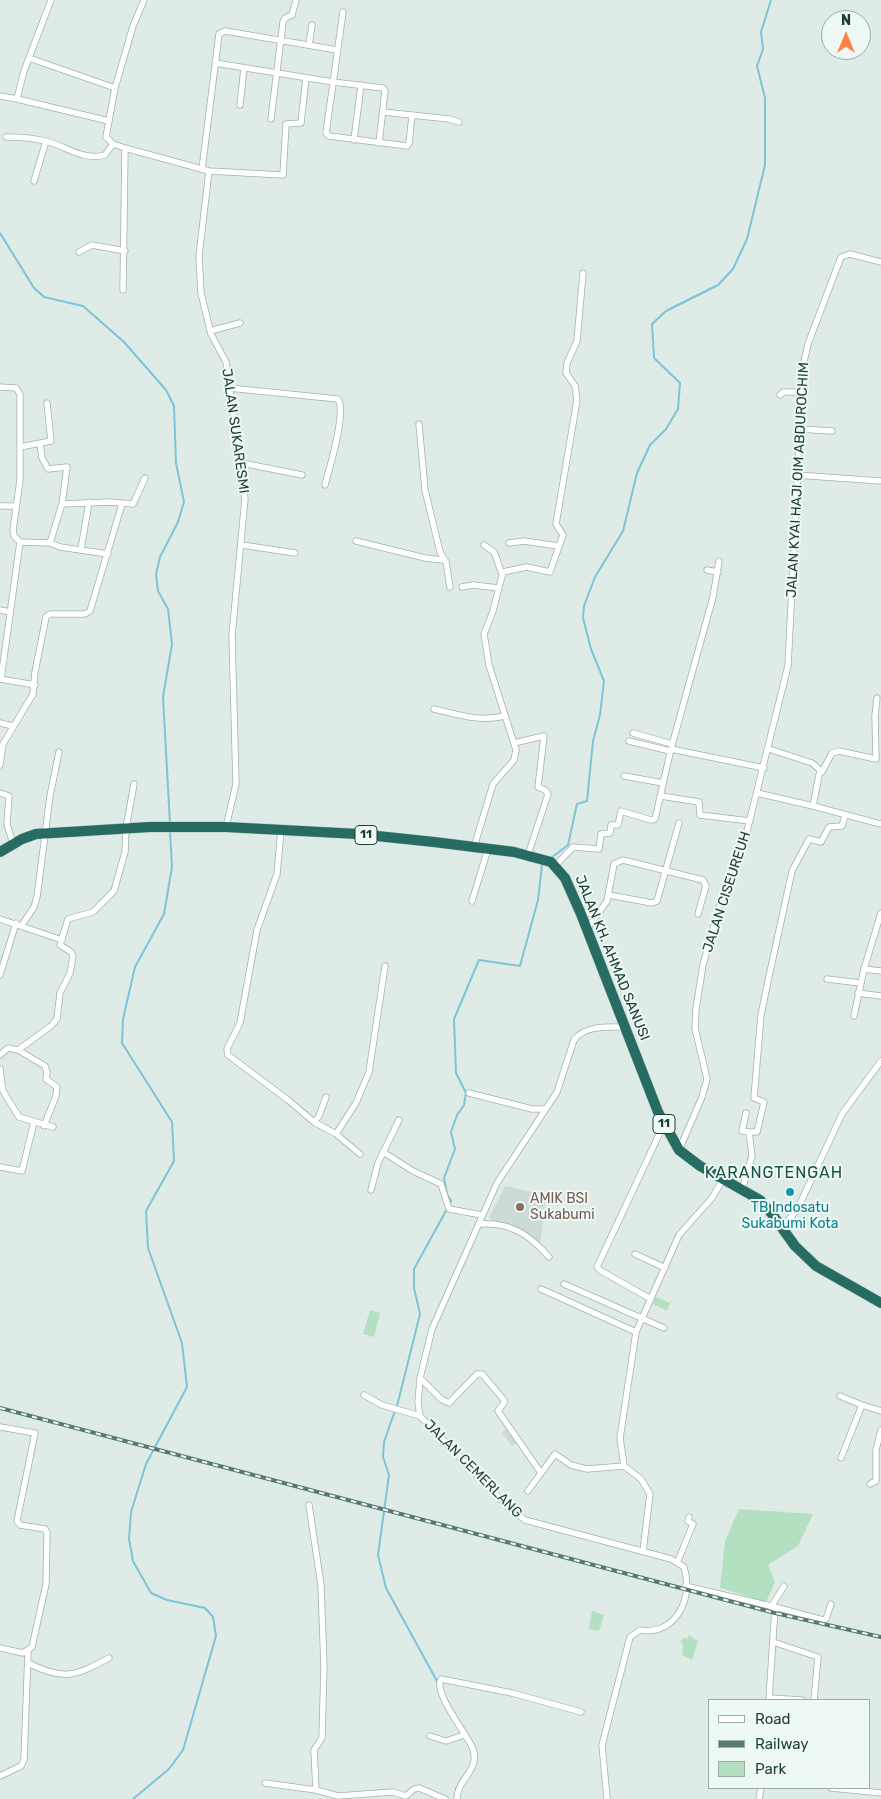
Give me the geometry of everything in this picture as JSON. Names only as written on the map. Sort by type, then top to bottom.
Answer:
[{"type":"highway","name":"11","points":[[0,852],[29,836],[45,833],[190,826],[380,836],[528,855],[540,857],[553,864]]},
{"type":"highway","name":"JALAN KH. AHMAD SANUSI","points":[[553,864],[565,878],[581,914],[664,1124],[679,1150],[689,1159],[760,1200],[795,1246],[809,1260],[881,1303]]},
{"type":"street","points":[[17,99],[29,58],[51,0]]},
{"type":"street","points":[[144,0],[133,26],[115,88],[106,137],[112,144],[206,170],[283,175],[286,124],[301,123],[306,78]]},
{"type":"street","points":[[271,119],[284,20],[292,14],[296,0]]},
{"type":"street","points":[[342,12],[326,133],[329,136],[354,140],[408,146],[412,116]]},
{"type":"street","points":[[309,45],[312,26]]},
{"type":"street","name":"JALAN SUKARESMI","points":[[226,827],[236,784],[232,635],[245,499],[242,463],[228,388],[226,362],[210,331],[198,263],[218,35],[222,32],[282,41]]},
{"type":"street","points":[[282,41],[337,50]]},
{"type":"street","points":[[29,58],[115,88]]},
{"type":"street","points":[[215,63],[385,89],[380,143]]},
{"type":"street","points":[[240,105],[244,68]]},
{"type":"street","points":[[354,140],[361,86]]},
{"type":"street","points":[[0,96],[109,121]]},
{"type":"street","points":[[383,112],[449,119],[459,122]]},
{"type":"street","points":[[6,137],[31,138],[66,147],[77,154],[98,156],[106,154],[112,144]]},
{"type":"street","points":[[34,182],[46,142]]},
{"type":"street","points":[[123,290],[125,148]]},
{"type":"street","points":[[78,252],[92,245],[125,252]]},
{"type":"street","name":"JALAN KYAI HAJI OIM ABDUROCHIM","points":[[769,748],[788,659],[801,392],[803,366],[808,344],[841,257],[850,254],[881,262]]},
{"type":"street","points":[[502,574],[506,570],[526,568],[550,572],[563,533],[556,524],[577,400],[575,386],[566,373],[567,363],[577,341],[583,273]]},
{"type":"street","points":[[210,331],[240,323]]},
{"type":"street","points":[[0,387],[16,388],[19,391],[20,447],[20,480],[13,533],[20,542],[1,679],[35,685]]},
{"type":"street","points":[[228,388],[338,399],[341,404],[341,411],[336,448],[325,485]]},
{"type":"street","points":[[780,395],[783,392],[801,392]]},
{"type":"street","points":[[20,447],[49,442],[52,438],[47,403]]},
{"type":"street","points":[[419,424],[425,490],[443,560],[448,568],[450,587]]},
{"type":"street","points":[[799,429],[832,430]]},
{"type":"street","points":[[40,444],[42,458],[48,469],[67,467],[62,504],[50,543]]},
{"type":"street","points":[[242,463],[302,474]]},
{"type":"street","points":[[796,475],[881,481]]},
{"type":"street","points":[[62,504],[89,502],[135,503],[145,478]]},
{"type":"street","points":[[81,549],[89,502]]},
{"type":"street","points":[[0,764],[3,744],[12,726],[33,694],[35,672],[46,617],[50,614],[84,614],[90,611],[122,504]]},
{"type":"street","points":[[0,506],[16,506]]},
{"type":"street","points":[[356,541],[426,558],[443,560]]},
{"type":"street","points":[[509,542],[524,541],[558,546]]},
{"type":"street","points":[[20,542],[50,543],[108,554]]},
{"type":"street","points":[[242,545],[295,553]]},
{"type":"street","points":[[474,847],[493,784],[514,760],[516,750],[490,665],[484,634],[502,574],[494,552],[484,545]]},
{"type":"street","points":[[553,864],[573,847],[599,849],[602,833],[610,834],[610,826],[618,825],[622,811],[653,820],[711,605],[719,561]]},
{"type":"street","points":[[708,570],[718,572]]},
{"type":"street","points":[[462,587],[473,585],[499,588]]},
{"type":"street","points":[[0,610],[10,612]]},
{"type":"street","points":[[813,806],[819,769],[832,753],[839,752],[876,759],[877,698]]},
{"type":"street","points":[[434,709],[470,719],[482,720],[505,716]]},
{"type":"street","points":[[0,723],[12,726]]},
{"type":"street","points":[[633,733],[671,748]]},
{"type":"street","points":[[514,743],[544,736],[538,787],[545,790],[548,794],[528,855]]},
{"type":"street","points":[[630,741],[764,768]]},
{"type":"street","points":[[769,748],[819,769]]},
{"type":"street","name":"JALAN CISEUREUH","points":[[679,1150],[702,1097],[707,1079],[696,1028],[696,1009],[703,965],[719,908],[750,821],[769,748]]},
{"type":"street","points":[[0,976],[19,924],[34,907],[37,897],[45,833],[59,752]]},
{"type":"street","points":[[624,776],[663,783]]},
{"type":"street","points":[[18,1050],[51,1026],[57,1019],[60,993],[70,973],[72,956],[71,952],[61,946],[68,919],[93,912],[114,891],[125,852],[126,828],[134,784]]},
{"type":"street","points":[[0,793],[9,796],[7,824],[13,844]]},
{"type":"street","points":[[757,793],[881,824]]},
{"type":"street","points":[[661,796],[700,802],[700,815],[750,821]]},
{"type":"street","points":[[746,1113],[742,1131],[757,1132],[764,1102],[754,1098],[761,1015],[792,871],[809,839],[821,842],[829,827],[842,826],[845,816]]},
{"type":"street","points":[[609,895],[652,904],[658,898],[679,823]]},
{"type":"street","points":[[281,830],[278,866],[257,930],[240,1024],[226,1052],[314,1122],[336,1134],[360,1154]]},
{"type":"street","points":[[472,901],[488,849]]},
{"type":"street","points":[[587,929],[600,912],[609,895],[613,868],[618,861],[623,860],[699,878],[705,883],[698,914]]},
{"type":"street","points":[[581,914],[600,912]]},
{"type":"street","points":[[854,1016],[860,983],[881,913]]},
{"type":"street","points":[[0,919],[62,940]]},
{"type":"street","points":[[336,1134],[356,1103],[368,1072],[385,966]]},
{"type":"street","points":[[864,969],[881,971]]},
{"type":"street","points":[[827,979],[860,983]]},
{"type":"street","points":[[858,993],[881,996]]},
{"type":"street","name":"JALAN CEMERLANG","points":[[625,1027],[592,1029],[578,1035],[557,1092],[506,1167],[482,1215],[432,1329],[420,1378],[418,1403],[420,1416],[509,1508],[524,1520],[678,1561]]},
{"type":"street","points":[[0,1055],[8,1048],[18,1050],[45,1066],[47,1072],[46,1079],[57,1087],[44,1126]]},
{"type":"street","points":[[782,1227],[797,1210],[842,1114],[881,1061]]},
{"type":"street","points":[[0,1069],[3,1091],[18,1117],[52,1127]]},
{"type":"street","points":[[469,1093],[532,1109],[546,1109]]},
{"type":"street","points":[[314,1122],[326,1097]]},
{"type":"street","points":[[371,1190],[382,1152],[399,1120]]},
{"type":"street","points":[[0,1167],[22,1172],[34,1122]]},
{"type":"street","points":[[651,1299],[601,1271],[597,1266],[664,1124]]},
{"type":"street","points":[[742,1190],[752,1156],[749,1132]]},
{"type":"street","points":[[382,1152],[413,1171],[441,1184],[449,1209],[482,1215]]},
{"type":"street","points":[[624,1466],[620,1438],[636,1332],[679,1235],[712,1198],[723,1179]]},
{"type":"street","points":[[479,1224],[495,1223],[510,1226],[549,1257]]},
{"type":"street","points":[[635,1254],[665,1268]]},
{"type":"street","points":[[564,1284],[664,1328]]},
{"type":"street","points":[[541,1289],[636,1332]]},
{"type":"street","points":[[420,1378],[441,1399],[449,1403],[477,1374],[482,1374],[504,1402],[498,1409],[502,1417],[541,1473]]},
{"type":"street","points":[[364,1396],[382,1405],[420,1416]]},
{"type":"street","points":[[840,1396],[881,1411]]},
{"type":"street","points":[[841,1458],[862,1405]]},
{"type":"street","points":[[0,1427],[35,1433],[17,1521],[20,1525],[47,1531],[46,1584],[32,1647],[28,1652],[24,1760],[21,1766],[0,1776]]},
{"type":"street","points":[[870,1484],[876,1481],[876,1450],[881,1430]]},
{"type":"street","points":[[528,1491],[555,1454],[571,1465],[582,1468],[624,1466],[641,1479],[650,1494],[643,1552]]},
{"type":"street","points":[[309,1505],[321,1585],[324,1667],[322,1738],[314,1750],[316,1790]]},
{"type":"street","points":[[607,1799],[602,1746],[630,1637],[636,1632],[656,1632],[669,1624],[682,1605],[686,1573],[678,1561],[693,1524],[688,1521],[689,1517]]},
{"type":"street","points":[[685,1586],[823,1620],[826,1619],[831,1604]]},
{"type":"street","points":[[769,1699],[774,1642],[773,1607],[784,1586]]},
{"type":"street","points":[[774,1642],[818,1657],[814,1699]]},
{"type":"street","points":[[0,1648],[16,1652],[28,1652]]},
{"type":"street","points":[[28,1663],[44,1671],[67,1676],[88,1669],[109,1658]]},
{"type":"street","points":[[457,1799],[458,1789],[470,1773],[474,1760],[472,1748],[452,1715],[439,1682],[441,1679],[512,1693],[581,1712]]},
{"type":"street","points":[[430,1736],[446,1741],[464,1735]]},
{"type":"street","points":[[265,1783],[316,1790],[338,1796],[393,1792],[406,1796],[414,1789],[420,1788],[446,1799]]},
{"type":"street","points":[[841,1789],[881,1793]]},
{"type":"shaded area","name":"AMIK BSI Sukabumi","points":[[505,1186],[546,1195],[540,1247],[489,1218]]},
{"type":"shaded area","points":[[506,1429],[517,1443],[512,1446],[502,1433]]},
{"type":"green space","points":[[656,1297],[670,1303],[667,1311],[653,1304]]},
{"type":"green space","points":[[370,1310],[380,1313],[374,1337],[363,1334]]},
{"type":"green space","points":[[739,1509],[813,1514],[798,1546],[768,1565],[775,1582],[766,1602],[720,1588],[725,1541]]},
{"type":"green space","points":[[592,1611],[604,1615],[599,1631],[589,1629]]},
{"type":"green space","points":[[689,1635],[698,1641],[692,1660],[682,1655],[683,1644],[680,1642],[683,1638],[687,1639]]},
{"type":"waterway","points":[[551,858],[568,845],[577,804],[587,801],[593,741],[600,715],[604,681],[591,649],[583,618],[584,606],[595,577],[623,531],[637,473],[650,445],[666,429],[678,409],[680,383],[654,358],[652,324],[666,311],[718,285],[733,269],[747,239],[765,165],[765,98],[757,66],[763,49],[761,32],[771,0]]},
{"type":"waterway","points":[[0,233],[34,288],[44,297],[83,306],[124,342],[166,390],[174,406],[176,463],[184,502],[178,522],[160,557],[156,574],[158,591],[168,609],[172,644],[163,697],[170,824]]},
{"type":"waterway","points":[[133,1799],[169,1769],[183,1750],[216,1636],[213,1617],[205,1608],[167,1600],[151,1593],[133,1561],[129,1539],[131,1512],[146,1464],[187,1387],[182,1343],[148,1248],[146,1211],[174,1161],[172,1122],[122,1043],[123,1019],[135,967],[164,914],[172,867],[170,831]]},
{"type":"waterway","points":[[449,1205],[451,1201],[447,1194],[444,1178],[455,1149],[451,1132],[457,1115],[464,1105],[466,1093],[456,1073],[454,1019],[479,960],[520,966],[538,900],[542,865]]},
{"type":"waterway","points":[[438,1683],[386,1588],[378,1555],[389,1475],[383,1457],[384,1442],[398,1402],[420,1314],[414,1288],[414,1269],[447,1209]]},
{"type":"waterway","points":[[450,1715],[458,1728]]},
{"type":"waterway","points":[[456,1789],[462,1778]]},
{"type":"railway","points":[[0,1408],[775,1613],[881,1637]]},
{"type":"place","name":"TB Indosatu Sukabumi Kota","points":[[790,1192]]},
{"type":"place","name":"AMIK BSI Sukabumi","points":[[520,1207]]},
{"type":"district","name":"KARANGTENGAH","points":[[774,1173]]}]
